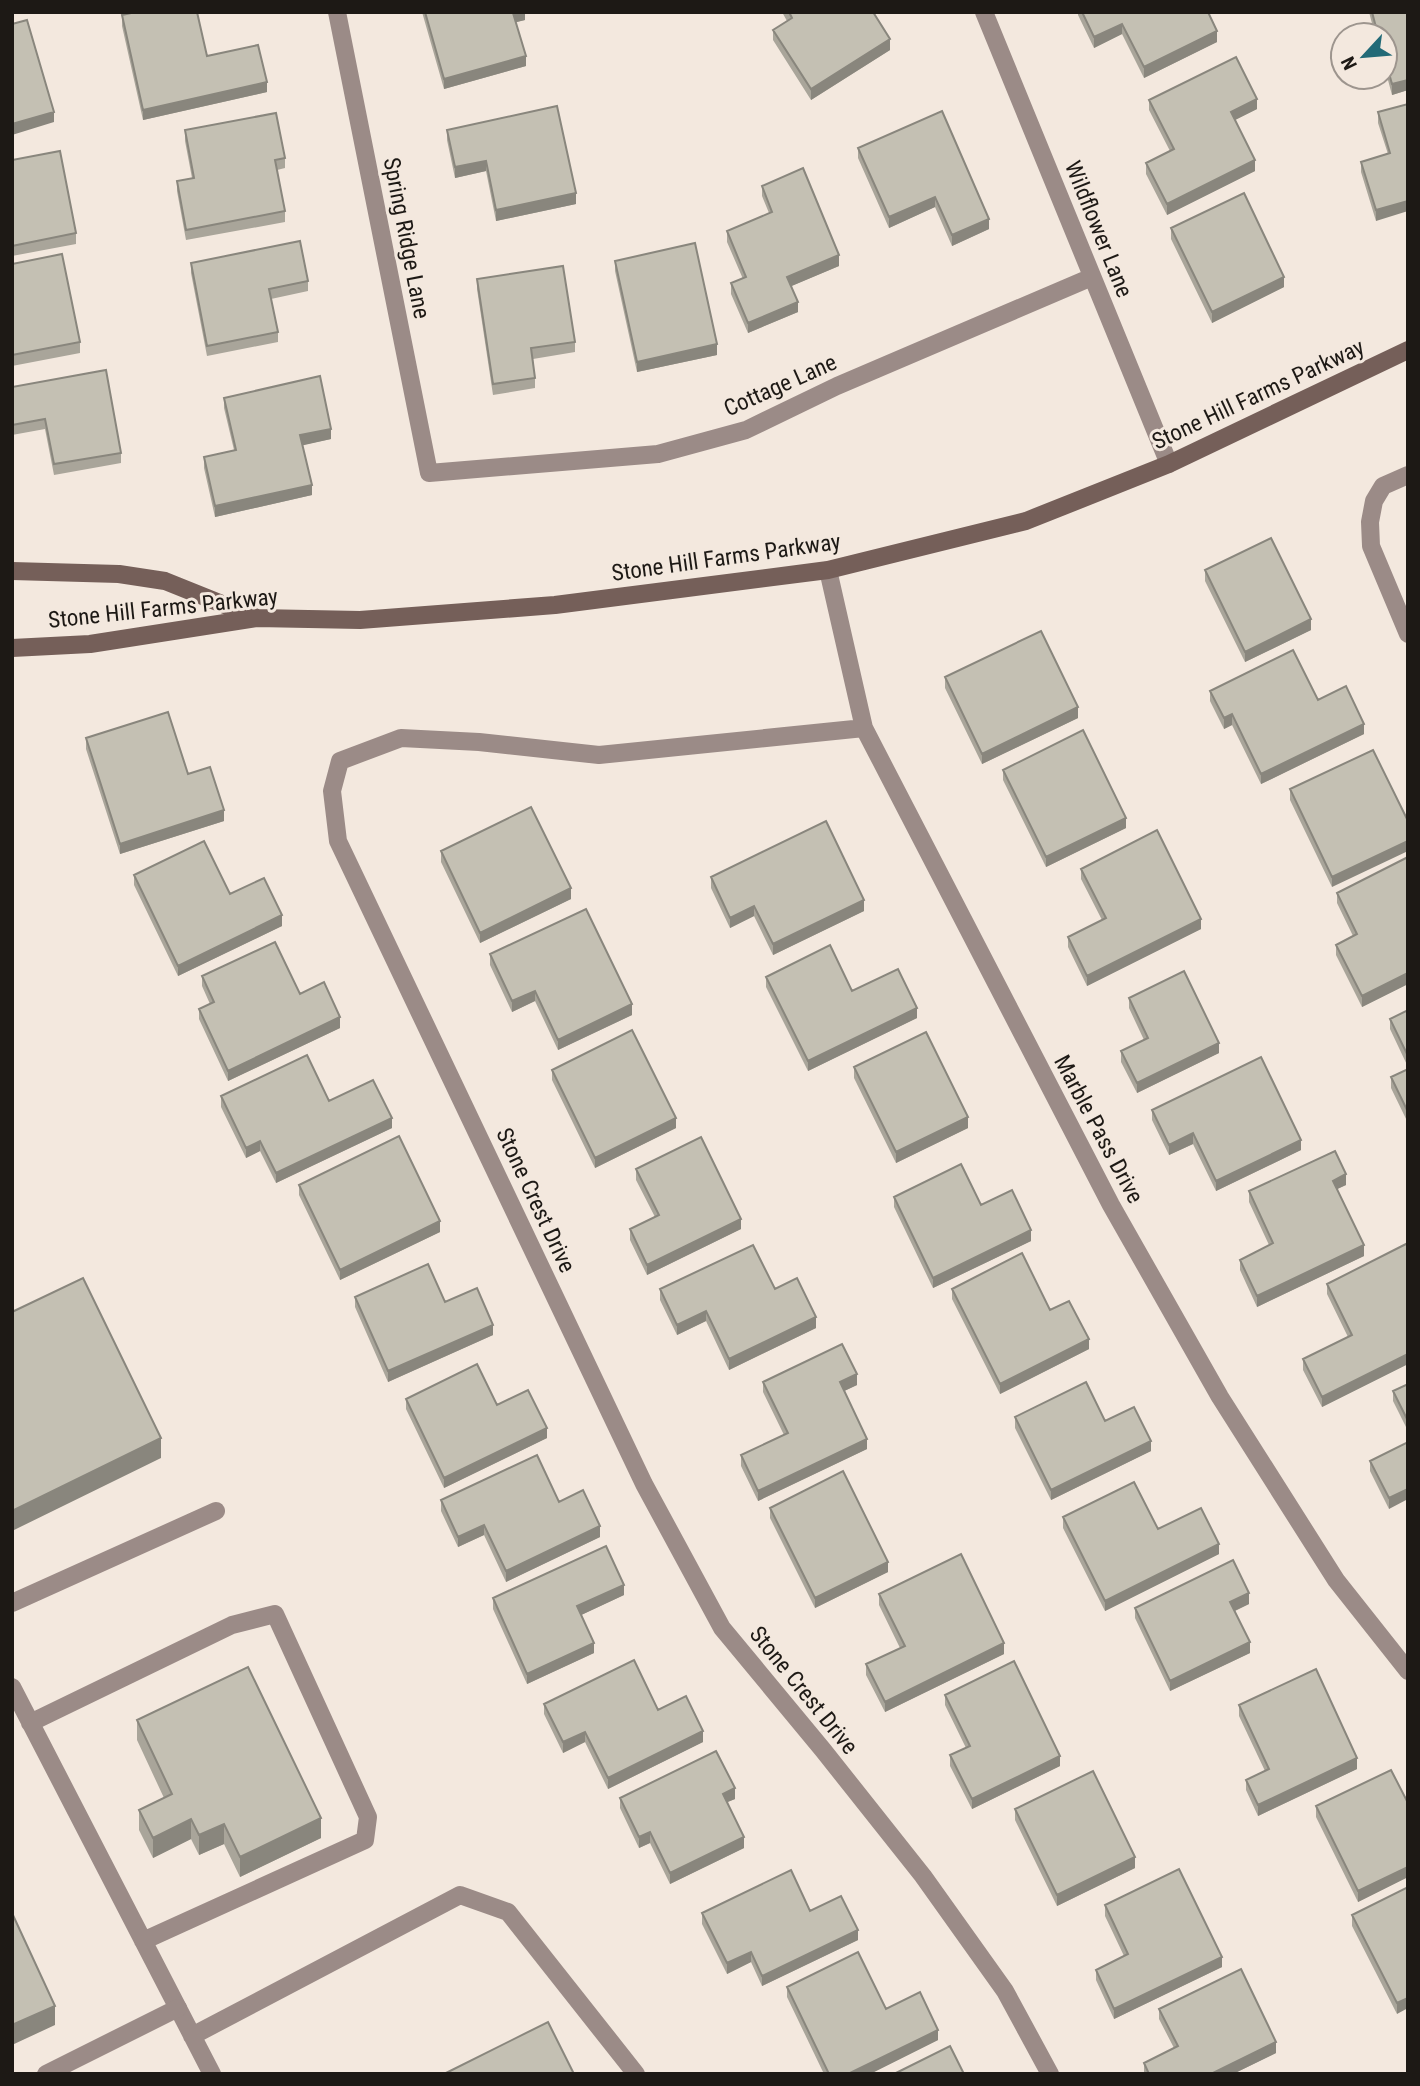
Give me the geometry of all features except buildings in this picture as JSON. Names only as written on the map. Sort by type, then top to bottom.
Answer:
[{"type":"street","name":"Spring Ridge Lane","points":[[337,12],[429,474]]},
{"type":"street","name":"Wildflower Lane","points":[[984,12],[1169,464]]},
{"type":"street","name":"Cottage Lane","points":[[429,474],[658,454],[746,430],[836,386],[1092,277]]},
{"type":"street","name":"Stone Hill Farms Parkway","points":[[12,648],[90,644],[257,618],[360,620],[555,605],[828,570],[1026,521],[1169,464],[1408,350]]},
{"type":"street","points":[[1408,475],[1382,486],[1374,501],[1370,522],[1371,546],[1408,634]]},
{"type":"street","name":"Marble Pass Drive","points":[[828,570],[864,728],[1111,1205],[1207,1373],[1336,1580],[1408,1671]]},
{"type":"street","points":[[12,571],[119,574],[165,581],[257,618]]},
{"type":"street","name":"Stone Crest Drive","points":[[864,728],[599,755],[479,742],[401,738],[340,761],[332,791],[338,841],[644,1484],[722,1628],[923,1876],[1005,1991],[1050,2074]]},
{"type":"street","points":[[12,1603],[216,1511]]},
{"type":"street","points":[[30,1723],[232,1625],[275,1614],[368,1817],[365,1840],[143,1941]]},
{"type":"street","points":[[12,1687],[178,2008],[205,2071]]},
{"type":"street","points":[[192,2036],[460,1895],[508,1912],[636,2074]]},
{"type":"street","points":[[46,2074],[178,2008]]}]
